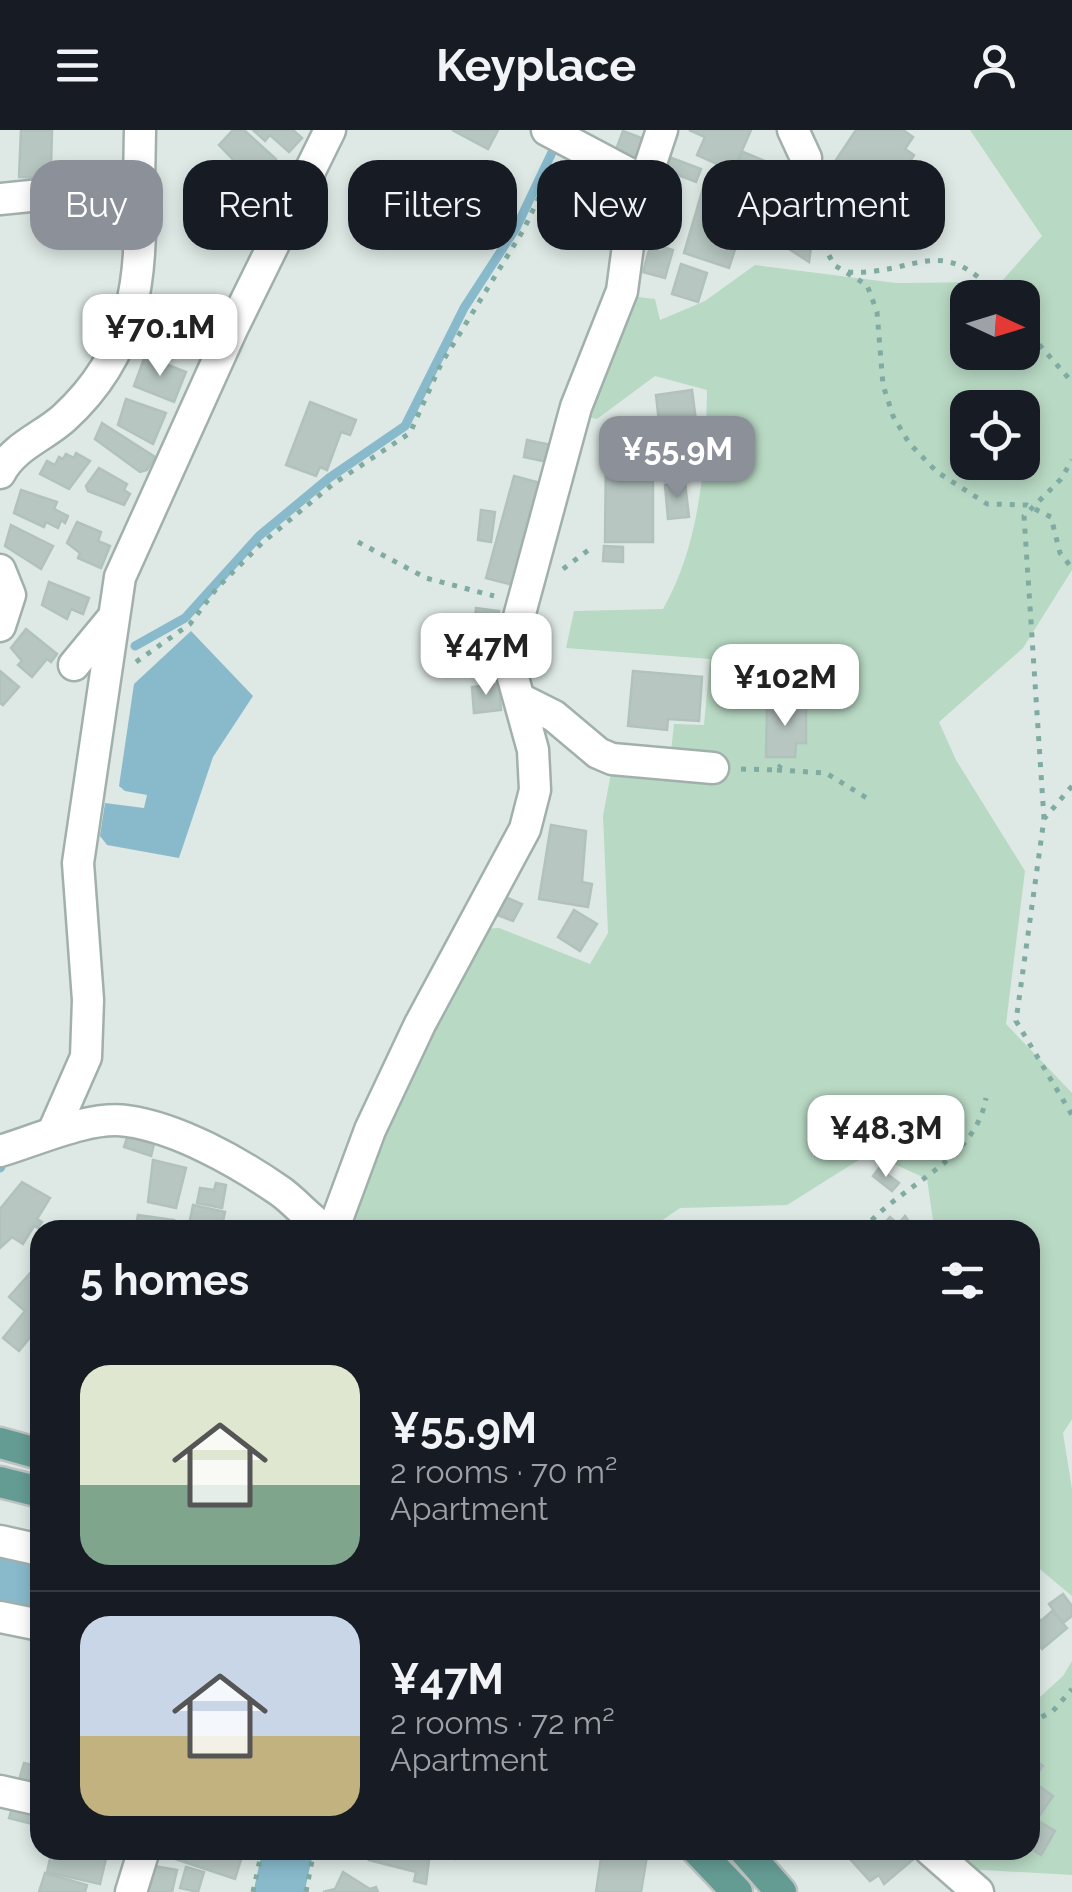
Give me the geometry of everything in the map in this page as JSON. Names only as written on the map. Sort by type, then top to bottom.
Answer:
[{"type":"main road","points":[[0,1443],[30,1451]]},
{"type":"main road","points":[[0,1482],[30,1490]]},
{"type":"main road","points":[[707,1860],[737,1892]]},
{"type":"main road","points":[[753,1860],[781,1892]]},
{"type":"street","points":[[139,160],[140,130]]},
{"type":"street","points":[[54,1132],[86,1057],[88,1000],[78,863],[120,577],[232,329],[330,130]]},
{"type":"street","points":[[652,160],[662,130]]},
{"type":"street","points":[[793,130],[806,158]]},
{"type":"street","points":[[557,135],[604,160]]},
{"type":"street","points":[[0,200],[30,197]]},
{"type":"street","points":[[0,473],[25,444],[88,396],[108,370],[125,330],[142,250]]},
{"type":"street","points":[[334,1220],[370,1130],[420,1024],[526,830],[535,790],[533,750],[512,674],[522,602],[576,406],[619,303],[627,250]]},
{"type":"street","points":[[0,570],[10,595],[0,626]]},
{"type":"street","points":[[74,665],[112,619]]},
{"type":"street","points":[[520,698],[554,716],[598,754],[612,759],[713,768]]},
{"type":"street","points":[[3,1140],[124,1120],[180,1138],[282,1192],[317,1220]]},
{"type":"street","points":[[0,1541],[30,1548]]},
{"type":"street","points":[[0,1616],[30,1623]]},
{"type":"street","points":[[0,1791],[30,1798]]},
{"type":"street","points":[[131,1892],[141,1860]]},
{"type":"street","points":[[941,1860],[978,1892]]},
{"type":"path","points":[[106,690],[153,646],[190,624],[217,588],[262,543],[333,484],[410,432],[442,364],[524,229],[557,135]]},
{"type":"path","points":[[806,158],[825,179],[822,242],[834,265],[867,285],[877,312],[883,385],[893,416],[909,443],[937,472],[987,504],[1032,509],[1051,517],[1060,553],[1072,568]]},
{"type":"path","points":[[844,271],[875,274],[928,260],[958,262],[978,280]]},
{"type":"path","points":[[1040,345],[1072,382]]},
{"type":"path","points":[[1072,460],[1024,516],[1044,820],[1016,1021],[1072,1114]]},
{"type":"path","points":[[358,542],[426,578],[522,602]]},
{"type":"path","points":[[559,572],[591,548]]},
{"type":"path","points":[[713,768],[826,773],[870,800]]},
{"type":"path","points":[[1044,820],[1072,786]]},
{"type":"path","points":[[871,1220],[880,1208],[927,1180],[958,1148],[984,1113],[986,1098]]},
{"type":"path","points":[[1040,1718],[1072,1689]]},
{"type":"path","points":[[253,1892],[260,1860]]},
{"type":"path","points":[[306,1892],[312,1860]]},
{"type":"green space","points":[[970,130],[1072,130],[1072,570],[1023,648],[939,722],[956,760],[1025,871],[1006,1024],[1072,1093],[1072,1419],[1063,1433],[1072,1489],[1072,1596],[1040,1569],[1040,1220],[933,1220],[927,1179],[870,1153],[787,1205],[680,1208],[663,1220],[347,1220],[478,929],[499,928],[590,964],[608,933],[603,816],[611,773],[669,769],[674,724],[704,725],[710,659],[566,648],[574,611],[663,609],[685,558],[699,503],[707,390],[655,376],[597,419],[582,416],[629,296],[655,299],[660,320],[705,301],[755,265],[896,283],[950,282],[950,370],[1040,370],[1040,280],[1003,280],[1042,236]]},
{"type":"green space","points":[[1072,1661],[1072,1875],[965,1869],[956,1860],[1040,1860],[1040,1697],[1063,1676]]},
{"type":"water","points":[[191,631],[253,696],[213,757],[179,858],[107,845],[100,836],[105,803],[144,808],[147,795],[119,786],[134,684]]},
{"type":"building","points":[[21,130],[52,131],[51,160],[30,160],[30,177],[19,177]]},
{"type":"building","points":[[233,130],[244,130],[276,159],[233,160],[219,145]]},
{"type":"building","points":[[253,130],[293,130],[302,138],[289,152],[270,135],[265,141]]},
{"type":"building","points":[[452,130],[498,130],[488,149]]},
{"type":"building","points":[[689,130],[751,130],[738,160],[708,160],[697,155],[705,137]]},
{"type":"building","points":[[856,130],[903,130],[913,137],[905,149],[914,155],[911,160],[836,160]]},
{"type":"building","points":[[623,131],[644,139],[636,160],[614,155]]},
{"type":"building","points":[[743,152],[762,160],[740,160]]},
{"type":"building","points":[[682,162],[701,169],[696,182],[682,177]]},
{"type":"building","points":[[702,192],[702,250],[735,250],[729,268],[684,253]]},
{"type":"building","points":[[649,250],[673,250],[665,278],[643,272]]},
{"type":"building","points":[[791,250],[811,250],[809,262]]},
{"type":"building","points":[[681,264],[707,273],[698,302],[672,294]]},
{"type":"building","points":[[145,356],[186,372],[174,402],[134,386]]},
{"type":"building","points":[[692,390],[699,444],[662,449],[656,395]]},
{"type":"building","points":[[126,399],[166,413],[153,444],[118,425]]},
{"type":"building","points":[[310,402],[356,420],[350,435],[341,432],[327,470],[320,467],[316,476],[286,465]]},
{"type":"building","points":[[102,423],[155,457],[147,470],[140,472],[95,439]]},
{"type":"building","points":[[527,440],[551,445],[547,462],[524,457]]},
{"type":"building","points":[[76,453],[90,461],[69,489],[40,474],[47,461],[55,465],[59,457],[63,459],[66,454],[74,458]]},
{"type":"building","points":[[606,453],[636,454],[636,478],[653,478],[653,542],[605,542]]},
{"type":"building","points":[[99,468],[127,484],[124,490],[130,494],[124,505],[88,491],[86,486]]},
{"type":"building","points":[[514,476],[540,483],[513,585],[486,578]]},
{"type":"building","points":[[685,483],[689,517],[668,519],[665,485]]},
{"type":"building","points":[[21,490],[57,502],[54,509],[68,516],[65,523],[61,520],[58,528],[46,522],[44,527],[14,513]]},
{"type":"building","points":[[481,510],[495,512],[491,542],[478,540]]},
{"type":"building","points":[[77,522],[101,532],[98,541],[110,546],[101,568],[78,558],[80,553],[67,543]]},
{"type":"building","points":[[11,525],[53,546],[41,569],[5,546]]},
{"type":"building","points":[[604,546],[623,547],[623,562],[603,561]]},
{"type":"building","points":[[49,582],[89,598],[83,614],[71,609],[67,619],[42,605]]},
{"type":"building","points":[[476,608],[499,611],[494,653],[472,650]]},
{"type":"building","points":[[26,629],[57,654],[51,662],[47,659],[32,677],[18,665],[22,661],[11,648]]},
{"type":"building","points":[[0,671],[19,687],[3,705],[0,703]]},
{"type":"building","points":[[633,671],[702,677],[699,721],[668,719],[667,730],[628,726]]},
{"type":"building","points":[[499,684],[501,710],[474,713],[472,687]]},
{"type":"building","points":[[767,704],[806,705],[806,743],[796,743],[795,757],[766,757]]},
{"type":"building","points":[[551,825],[586,831],[582,882],[592,884],[588,907],[539,899]]},
{"type":"building","points":[[503,896],[522,904],[513,921],[495,914]]},
{"type":"building","points":[[574,910],[597,924],[580,951],[558,937]]},
{"type":"building","points":[[128,1135],[154,1144],[151,1156],[124,1147]]},
{"type":"building","points":[[153,1160],[186,1168],[176,1208],[148,1202]]},
{"type":"building","points":[[879,1168],[899,1183],[892,1191],[873,1176]]},
{"type":"building","points":[[22,1182],[50,1198],[39,1220],[30,1220],[30,1233],[23,1244],[12,1237],[0,1248],[0,1209]]},
{"type":"building","points":[[216,1183],[226,1185],[222,1208],[197,1203],[200,1188],[214,1190]]},
{"type":"building","points":[[193,1205],[225,1212],[223,1220],[190,1220]]},
{"type":"building","points":[[138,1215],[174,1220],[137,1220]]},
{"type":"building","points":[[30,1273],[30,1337],[19,1351],[3,1338],[25,1311],[9,1297]]},
{"type":"building","points":[[1063,1594],[1072,1606],[1072,1616],[1063,1623],[1049,1604]]},
{"type":"building","points":[[1052,1611],[1067,1628],[1042,1649],[1040,1620]]},
{"type":"building","points":[[24,1763],[30,1764],[30,1790],[17,1787]]},
{"type":"building","points":[[1040,1787],[1053,1796],[1040,1815]]},
{"type":"building","points":[[13,1805],[30,1809],[30,1823],[9,1818]]},
{"type":"building","points":[[1040,1822],[1055,1831],[1040,1854]]},
{"type":"building","points":[[50,1860],[106,1860],[100,1884],[47,1872]]},
{"type":"building","points":[[178,1860],[241,1860],[235,1879]]},
{"type":"building","points":[[369,1860],[429,1860],[426,1884],[414,1881],[416,1872]]},
{"type":"building","points":[[601,1860],[646,1860],[641,1892],[596,1892]]},
{"type":"building","points":[[851,1860],[912,1860],[884,1884],[879,1875],[870,1881]]},
{"type":"building","points":[[149,1865],[177,1870],[172,1892],[143,1892]]},
{"type":"building","points":[[186,1867],[204,1872],[198,1892],[180,1888]]},
{"type":"building","points":[[343,1872],[370,1889],[376,1887],[378,1892],[323,1892],[335,1889]]},
{"type":"building","points":[[45,1873],[87,1885],[85,1892],[39,1892]]},
{"type":"waterway","points":[[135,646],[185,618],[259,536],[329,478],[405,426],[464,308],[516,228],[556,144]]},
{"type":"waterway","points":[[0,1578],[30,1585]]},
{"type":"waterway","points":[[279,1892],[286,1860]]}]
